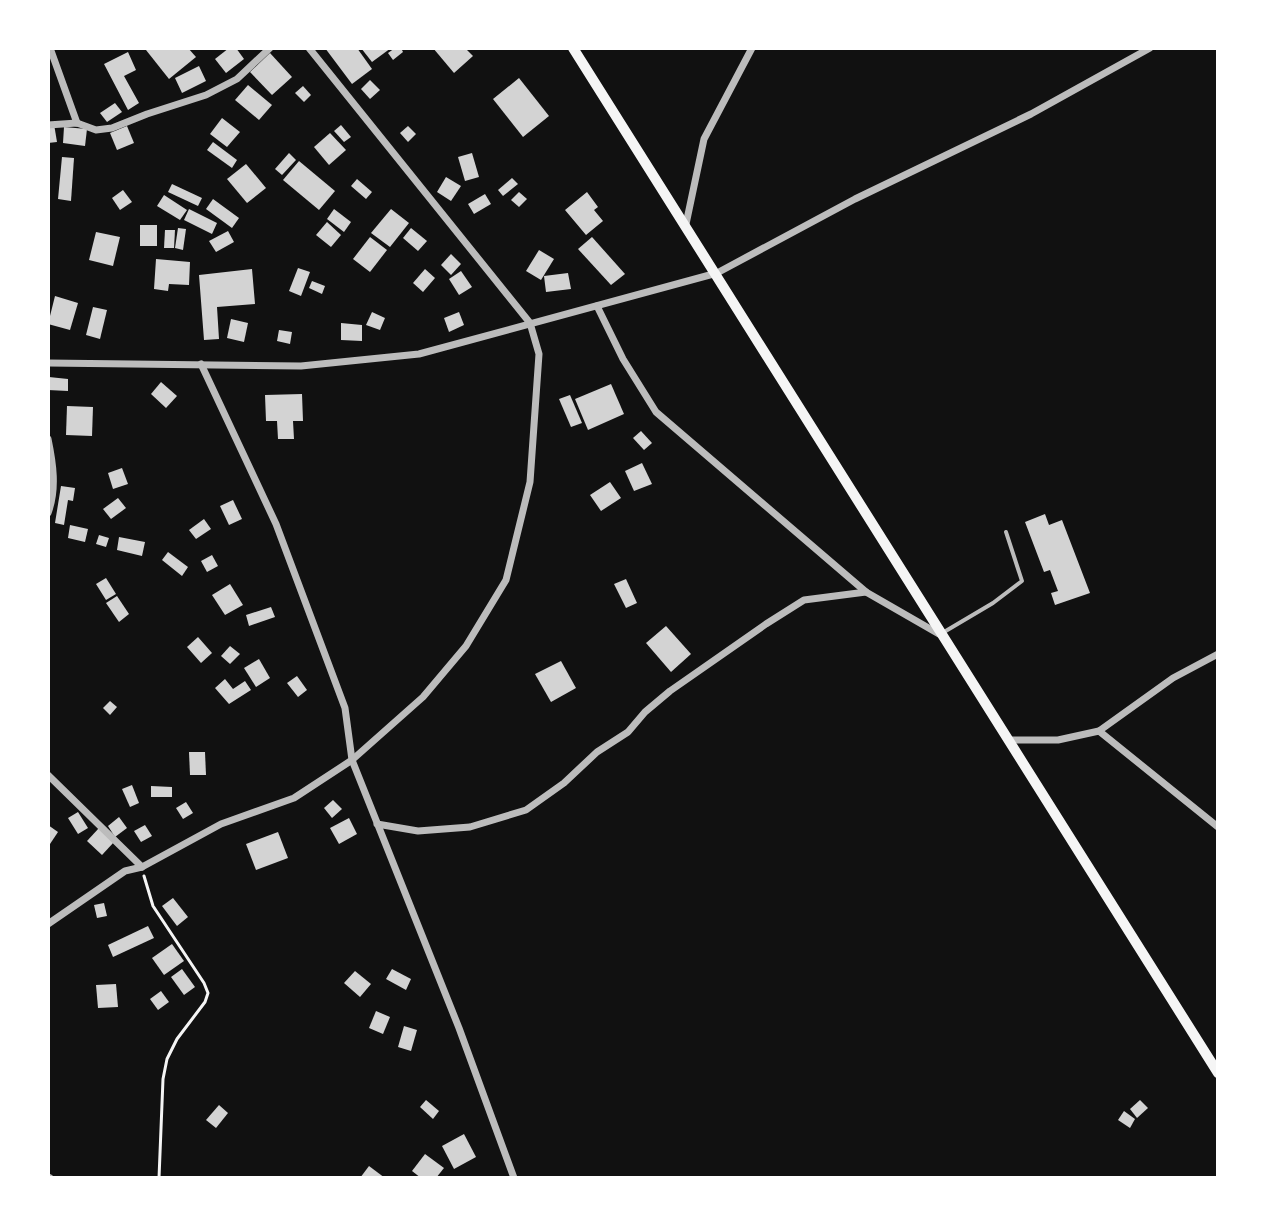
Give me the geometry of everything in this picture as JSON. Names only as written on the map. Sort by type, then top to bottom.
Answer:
[{"type":"main road","points":[[573,48],[1218,1073]]},
{"type":"street","points":[[50,48],[77,123]]},
{"type":"street","points":[[48,125],[77,123],[96,130],[112,128],[206,95],[237,79],[270,48]]},
{"type":"street","points":[[48,924],[125,871],[142,867],[221,824],[294,798],[352,760],[423,697],[466,646],[506,580],[530,482],[539,354],[530,323],[309,48]]},
{"type":"street","points":[[686,224],[704,139],[752,48]]},
{"type":"street","points":[[48,363],[301,366],[419,354],[717,273],[855,199],[1031,114],[1150,48]]},
{"type":"street","points":[[597,306],[623,359],[656,412],[866,592],[939,634]]},
{"type":"street","points":[[201,364],[282,538],[345,708],[352,760],[459,1028],[514,1178]]},
{"type":"street","points":[[48,439],[54,466],[52,502],[48,513]]},
{"type":"street","points":[[377,824],[418,831],[470,827],[526,810],[564,783],[597,752],[628,732],[645,712],[670,691],[766,624],[804,600],[866,592]]},
{"type":"street","points":[[1006,740],[1058,740],[1099,731],[1173,678],[1218,654]]},
{"type":"street","points":[[1099,731],[1218,827]]},
{"type":"street","points":[[48,775],[142,867]]},
{"type":"lane","points":[[939,634],[993,603],[1022,581],[1006,532]]},
{"type":"path","points":[[142,867],[145,887],[153,906],[208,993],[167,1059],[163,1079],[159,1178]]},
{"type":"building","points":[[188,48],[196,57],[169,79],[146,50]]},
{"type":"building","points":[[229,48],[236,48],[244,59],[226,73],[215,59]]},
{"type":"building","points":[[325,48],[357,48],[372,69],[352,84]]},
{"type":"building","points":[[361,48],[391,48],[372,62]]},
{"type":"building","points":[[401,48],[403,52],[393,60],[388,53]]},
{"type":"building","points":[[433,48],[465,48],[473,56],[454,73]]},
{"type":"building","points":[[128,52],[136,70],[124,76],[139,103],[128,110],[104,64]]},
{"type":"building","points":[[270,53],[292,77],[272,95],[250,72]]},
{"type":"building","points":[[199,66],[206,81],[182,93],[175,78]]},
{"type":"building","points":[[519,78],[549,116],[523,137],[493,99]]},
{"type":"building","points":[[370,80],[380,90],[370,99],[361,89]]},
{"type":"building","points":[[248,85],[272,105],[259,120],[235,100]]},
{"type":"building","points":[[303,86],[311,95],[304,102],[295,93]]},
{"type":"building","points":[[115,103],[122,112],[107,122],[100,113]]},
{"type":"building","points":[[222,118],[240,132],[227,147],[210,134]]},
{"type":"building","points":[[54,124],[57,142],[48,143],[48,125]]},
{"type":"building","points":[[341,125],[351,137],[344,142],[334,131]]},
{"type":"building","points":[[127,126],[134,143],[117,150],[110,133]]},
{"type":"building","points":[[408,126],[416,134],[408,142],[400,133]]},
{"type":"building","points":[[64,127],[87,129],[85,146],[63,143]]},
{"type":"building","points":[[330,133],[346,150],[329,165],[314,147]]},
{"type":"building","points":[[213,142],[237,160],[232,168],[207,150]]},
{"type":"building","points":[[289,153],[296,160],[282,175],[275,169]]},
{"type":"building","points":[[472,153],[479,177],[465,181],[458,157]]},
{"type":"building","points":[[62,157],[74,158],[71,201],[58,199]]},
{"type":"building","points":[[299,161],[335,191],[319,210],[283,180]]},
{"type":"building","points":[[246,164],[266,188],[247,203],[227,179]]},
{"type":"building","points":[[446,177],[461,186],[451,201],[437,192]]},
{"type":"building","points":[[512,178],[518,184],[503,196],[498,190]]},
{"type":"building","points":[[357,179],[372,192],[366,199],[351,186]]},
{"type":"building","points":[[172,184],[202,198],[198,206],[168,192]]},
{"type":"building","points":[[123,190],[132,202],[120,210],[112,198]]},
{"type":"building","points":[[519,192],[527,199],[519,207],[511,200]]},
{"type":"building","points":[[587,192],[598,207],[594,210],[603,221],[586,235],[565,210]]},
{"type":"building","points":[[485,194],[491,204],[474,214],[468,204]]},
{"type":"building","points":[[164,195],[187,210],[180,220],[157,206]]},
{"type":"building","points":[[213,199],[239,218],[232,228],[206,209]]},
{"type":"building","points":[[189,209],[217,223],[212,234],[184,220]]},
{"type":"building","points":[[334,209],[351,222],[344,232],[327,219]]},
{"type":"building","points":[[391,209],[409,223],[390,247],[371,233]]},
{"type":"building","points":[[327,222],[341,235],[331,247],[316,235]]},
{"type":"building","points":[[140,225],[157,225],[157,246],[140,246]]},
{"type":"building","points":[[178,228],[186,229],[183,250],[175,248]]},
{"type":"building","points":[[411,228],[427,241],[418,251],[403,238]]},
{"type":"building","points":[[165,230],[175,230],[174,248],[164,248]]},
{"type":"building","points":[[228,231],[234,242],[216,252],[209,241]]},
{"type":"building","points":[[96,232],[120,237],[113,266],[89,260]]},
{"type":"building","points":[[370,237],[387,250],[370,272],[353,259]]},
{"type":"building","points":[[592,237],[625,274],[611,285],[578,249]]},
{"type":"building","points":[[539,250],[554,259],[541,280],[526,271]]},
{"type":"building","points":[[451,254],[461,264],[451,275],[441,265]]},
{"type":"building","points":[[156,259],[190,262],[189,285],[169,284],[168,291],[154,289]]},
{"type":"building","points":[[298,268],[310,272],[301,296],[289,291]]},
{"type":"building","points":[[252,269],[255,304],[217,307],[219,339],[204,340],[199,275]]},
{"type":"building","points":[[425,269],[435,278],[423,292],[413,283]]},
{"type":"building","points":[[461,271],[472,287],[459,295],[449,279]]},
{"type":"building","points":[[568,273],[571,289],[546,292],[544,276]]},
{"type":"building","points":[[312,281],[325,286],[322,294],[309,288]]},
{"type":"building","points":[[55,296],[78,303],[70,330],[48,324]]},
{"type":"building","points":[[93,307],[107,310],[100,339],[86,335]]},
{"type":"building","points":[[372,312],[385,318],[380,330],[366,325]]},
{"type":"building","points":[[459,312],[464,325],[449,332],[444,318]]},
{"type":"building","points":[[231,319],[248,323],[244,342],[227,338]]},
{"type":"building","points":[[341,323],[362,325],[362,341],[341,340]]},
{"type":"building","points":[[279,330],[292,332],[290,344],[277,341]]},
{"type":"building","points":[[49,377],[68,379],[68,391],[48,390]]},
{"type":"building","points":[[161,382],[177,396],[166,408],[151,394]]},
{"type":"building","points":[[611,384],[624,414],[588,430],[575,399]]},
{"type":"building","points":[[302,394],[303,421],[293,421],[294,439],[278,439],[277,421],[266,421],[265,395]]},
{"type":"building","points":[[570,395],[582,423],[571,427],[559,399]]},
{"type":"building","points":[[67,406],[93,407],[92,436],[66,435]]},
{"type":"building","points":[[641,431],[652,443],[644,450],[633,438]]},
{"type":"building","points":[[642,463],[652,484],[634,491],[625,471]]},
{"type":"building","points":[[122,468],[128,484],[113,489],[108,473]]},
{"type":"building","points":[[610,482],[621,498],[601,511],[590,495]]},
{"type":"building","points":[[61,486],[75,488],[73,501],[68,500],[64,525],[55,523]]},
{"type":"building","points":[[118,498],[126,508],[111,519],[103,509]]},
{"type":"building","points":[[233,500],[242,519],[229,525],[220,506]]},
{"type":"building","points":[[1045,514],[1049,525],[1062,520],[1090,593],[1055,605],[1051,593],[1058,591],[1050,570],[1044,572],[1025,522]]},
{"type":"building","points":[[204,519],[211,529],[196,539],[189,530]]},
{"type":"building","points":[[70,525],[88,529],[85,542],[68,538]]},
{"type":"building","points":[[99,535],[109,538],[106,547],[96,544]]},
{"type":"building","points":[[119,537],[145,542],[142,556],[117,550]]},
{"type":"building","points":[[168,552],[188,567],[182,576],[162,560]]},
{"type":"building","points":[[212,555],[218,566],[207,572],[201,561]]},
{"type":"building","points":[[106,578],[116,594],[106,600],[96,584]]},
{"type":"building","points":[[626,579],[637,603],[626,608],[614,584]]},
{"type":"building","points":[[230,584],[243,605],[225,615],[212,595]]},
{"type":"building","points":[[117,596],[129,614],[119,622],[106,603]]},
{"type":"building","points":[[271,607],[275,617],[249,626],[246,615]]},
{"type":"building","points":[[666,626],[691,654],[671,672],[646,643]]},
{"type":"building","points":[[198,637],[212,653],[201,663],[187,647]]},
{"type":"building","points":[[230,646],[240,654],[230,664],[221,656]]},
{"type":"building","points":[[259,659],[270,678],[256,687],[244,668]]},
{"type":"building","points":[[561,661],[576,688],[551,702],[535,674]]},
{"type":"building","points":[[297,676],[307,690],[298,697],[287,683]]},
{"type":"building","points":[[225,679],[233,689],[245,681],[251,690],[229,704],[215,688]]},
{"type":"building","points":[[110,701],[117,707],[110,715],[103,708]]},
{"type":"building","points":[[189,752],[205,752],[206,775],[190,775]]},
{"type":"building","points":[[132,785],[139,803],[130,807],[122,789]]},
{"type":"building","points":[[151,786],[172,787],[172,797],[151,797]]},
{"type":"building","points":[[333,800],[342,809],[332,818],[324,808]]},
{"type":"building","points":[[186,802],[193,813],[183,819],[176,808]]},
{"type":"building","points":[[78,812],[88,828],[78,834],[68,818]]},
{"type":"building","points":[[119,817],[127,828],[115,837],[108,826]]},
{"type":"building","points":[[349,818],[357,834],[339,844],[330,828]]},
{"type":"building","points":[[48,825],[58,832],[48,847]]},
{"type":"building","points":[[145,825],[152,836],[141,842],[134,831]]},
{"type":"building","points":[[99,828],[114,842],[102,855],[87,841]]},
{"type":"building","points":[[278,832],[288,858],[256,870],[246,844]]},
{"type":"building","points":[[173,898],[188,917],[177,926],[162,906]]},
{"type":"building","points":[[104,903],[107,916],[97,918],[94,905]]},
{"type":"building","points":[[148,926],[154,938],[113,957],[108,945]]},
{"type":"building","points":[[172,944],[184,961],[164,975],[152,958]]},
{"type":"building","points":[[182,969],[195,987],[184,995],[171,977]]},
{"type":"building","points":[[392,969],[411,979],[406,990],[386,979]]},
{"type":"building","points":[[355,971],[371,984],[360,997],[344,983]]},
{"type":"building","points":[[116,984],[118,1007],[98,1008],[96,985]]},
{"type":"building","points":[[161,991],[169,1002],[158,1010],[150,999]]},
{"type":"building","points":[[376,1011],[390,1017],[383,1034],[369,1028]]},
{"type":"building","points":[[404,1026],[417,1030],[411,1051],[398,1047]]},
{"type":"building","points":[[426,1100],[439,1111],[433,1119],[420,1107]]},
{"type":"building","points":[[1140,1100],[1148,1108],[1137,1118],[1130,1109]]},
{"type":"building","points":[[219,1105],[228,1113],[216,1128],[206,1120]]},
{"type":"building","points":[[1124,1111],[1135,1119],[1130,1128],[1118,1120]]},
{"type":"building","points":[[464,1134],[476,1157],[454,1169],[442,1146]]},
{"type":"building","points":[[425,1154],[444,1168],[436,1178],[421,1178],[412,1171]]},
{"type":"building","points":[[369,1166],[385,1178],[360,1178]]}]
